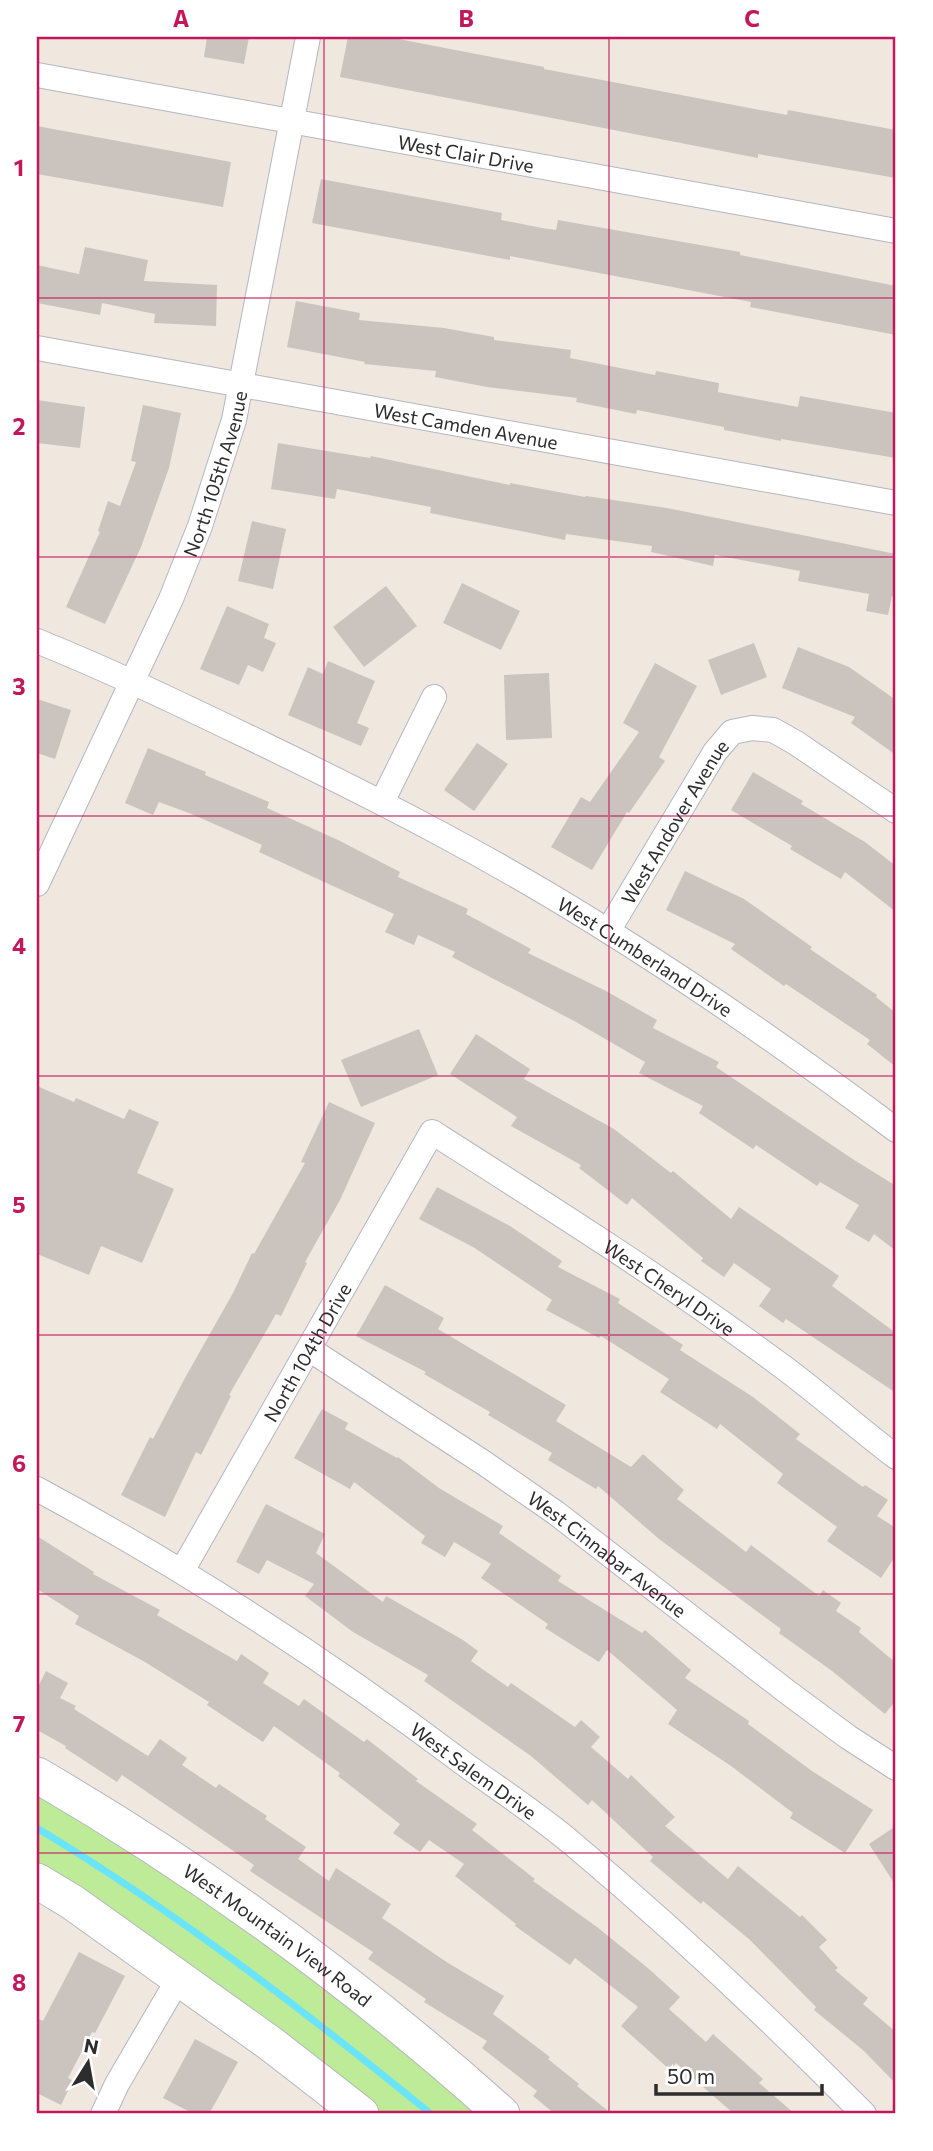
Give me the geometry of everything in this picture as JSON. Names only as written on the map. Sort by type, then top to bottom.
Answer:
[{"type":"street","name":"North 105th Avenue","points":[[37,884],[192,549],[220,468],[242,384],[307,37]]},
{"type":"street","name":"West Clair Drive","points":[[37,75],[896,231]]},
{"type":"street","name":"West Camden Avenue","points":[[37,348],[896,503]]},
{"type":"street","name":"West Cumberland Drive","points":[[37,641],[132,682],[382,802],[529,883],[608,931],[795,1054],[896,1130]]},
{"type":"street","points":[[382,802],[434,697]]},
{"type":"street","name":"West Andover Avenue","points":[[608,931],[715,752],[732,732],[752,728],[773,730],[896,811]]},
{"type":"street","name":"North 104th Drive","points":[[182,1571],[432,1132]]},
{"type":"street","name":"West Cheryl Drive","points":[[432,1132],[592,1233],[691,1301],[781,1365],[896,1457]]},
{"type":"street","name":"West Cinnabar Avenue","points":[[309,1349],[556,1513],[786,1691],[896,1769]]},
{"type":"street","name":"West Salem Drive","points":[[37,1489],[182,1571],[288,1638],[389,1707],[571,1843],[746,1998],[864,2114]]},
{"type":"street","name":"West Mountain View Road","points":[[37,1775],[155,1849],[298,1948],[454,2072],[502,2114]]},
{"type":"street","points":[[37,1881],[72,1902],[271,2043],[361,2114]]},
{"type":"street","points":[[103,2114],[179,1978]]},
{"type":"green space","points":[[37,1786],[209,1896],[490,2114],[379,2114],[335,2078],[37,1868]]},
{"type":"building","points":[[207,37],[249,37],[244,64],[204,57]]},
{"type":"building","points":[[348,37],[388,37],[787,115],[788,110],[896,130],[896,178],[758,154],[758,158],[340,77]]},
{"type":"building","points":[[37,126],[231,162],[223,207],[37,174]]},
{"type":"building","points":[[321,179],[502,213],[501,220],[542,228],[556,230],[558,220],[740,252],[740,255],[896,286],[896,335],[750,307],[751,302],[510,256],[510,260],[312,223]]},
{"type":"building","points":[[85,247],[148,260],[144,281],[217,285],[216,326],[154,323],[155,314],[102,303],[100,315],[37,303],[37,265],[79,274]]},
{"type":"building","points":[[296,301],[360,313],[359,320],[444,328],[494,337],[494,340],[571,350],[570,358],[655,375],[656,371],[719,383],[718,392],[798,407],[800,396],[896,413],[896,458],[781,441],[637,410],[636,414],[576,402],[577,398],[487,387],[435,377],[436,371],[364,364],[365,362],[287,347]]},
{"type":"building","points":[[37,400],[85,407],[80,448],[37,443]]},
{"type":"building","points":[[143,405],[181,413],[169,468],[141,547],[105,624],[66,607],[100,532],[98,531],[108,501],[120,506],[136,462],[131,461]]},
{"type":"building","points":[[278,443],[370,458],[371,456],[510,485],[667,508],[896,554],[896,597],[892,596],[888,615],[866,611],[869,594],[798,581],[800,571],[715,555],[713,566],[651,552],[652,546],[566,534],[565,540],[430,513],[431,507],[337,489],[335,499],[271,489]]},
{"type":"building","points":[[252,521],[286,529],[273,589],[238,581]]},
{"type":"building","points":[[462,583],[520,611],[501,650],[443,623]]},
{"type":"building","points":[[386,586],[417,626],[364,667],[333,627]]},
{"type":"building","points":[[227,606],[269,624],[264,638],[276,643],[263,672],[248,665],[239,685],[200,669]]},
{"type":"building","points":[[754,643],[767,677],[721,695],[708,660]]},
{"type":"building","points":[[798,647],[849,667],[896,700],[896,755],[851,723],[855,717],[782,688]]},
{"type":"building","points":[[328,661],[375,681],[357,723],[369,728],[361,746],[288,715],[308,667],[323,674]]},
{"type":"building","points":[[655,663],[697,686],[659,757],[665,761],[629,813],[627,812],[592,870],[551,847],[581,797],[590,802],[639,732],[623,723]]},
{"type":"building","points":[[549,673],[552,738],[506,740],[504,675]]},
{"type":"building","points":[[37,699],[71,710],[55,759],[37,753]]},
{"type":"building","points":[[477,743],[508,764],[474,811],[444,790]]},
{"type":"building","points":[[148,748],[269,802],[267,808],[400,872],[398,877],[468,909],[466,914],[531,949],[528,953],[606,991],[657,1020],[653,1028],[719,1062],[716,1067],[896,1186],[896,1251],[874,1234],[869,1242],[845,1228],[859,1205],[820,1182],[817,1186],[756,1145],[753,1149],[699,1113],[703,1106],[639,1073],[645,1062],[576,1022],[452,957],[455,952],[418,935],[414,945],[385,932],[394,914],[259,852],[262,845],[189,813],[159,802],[153,815],[125,803]]},
{"type":"building","points":[[753,772],[803,801],[801,804],[865,842],[896,866],[896,912],[845,872],[841,879],[731,810]]},
{"type":"building","points":[[685,871],[744,899],[877,995],[876,997],[896,1013],[896,1067],[867,1044],[870,1040],[731,949],[735,944],[666,910]]},
{"type":"building","points":[[419,1029],[438,1075],[361,1107],[341,1060]]},
{"type":"building","points":[[476,1034],[530,1069],[524,1079],[614,1129],[671,1173],[673,1171],[731,1219],[739,1207],[839,1276],[832,1286],[896,1333],[896,1393],[786,1319],[783,1323],[759,1306],[771,1289],[734,1263],[724,1277],[701,1261],[703,1258],[632,1198],[627,1205],[579,1168],[581,1165],[511,1126],[517,1117],[450,1074]]},
{"type":"building","points":[[37,1086],[74,1102],[76,1098],[124,1119],[129,1109],[159,1122],[137,1173],[174,1189],[142,1263],[101,1246],[89,1275],[37,1254]]},
{"type":"building","points":[[329,1102],[375,1123],[340,1200],[305,1262],[307,1263],[281,1316],[276,1314],[229,1395],[231,1396],[201,1455],[196,1452],[165,1517],[121,1495],[150,1437],[153,1439],[252,1253],[254,1254],[305,1163],[301,1162]]},
{"type":"building","points":[[437,1187],[510,1226],[562,1261],[558,1267],[620,1299],[618,1303],[683,1345],[680,1350],[753,1397],[800,1434],[796,1439],[863,1487],[865,1485],[888,1500],[877,1516],[896,1528],[896,1555],[881,1578],[827,1541],[837,1527],[777,1483],[783,1474],[720,1424],[717,1429],[660,1392],[669,1379],[601,1336],[599,1338],[546,1310],[552,1300],[473,1247],[419,1219]]},
{"type":"building","points":[[385,1285],[444,1318],[438,1329],[566,1405],[556,1421],[631,1467],[643,1454],[684,1490],[677,1499],[746,1552],[751,1545],[819,1596],[823,1590],[841,1603],[836,1611],[861,1628],[859,1632],[896,1663],[896,1700],[885,1714],[779,1633],[781,1629],[659,1539],[598,1486],[596,1489],[548,1460],[552,1453],[488,1415],[490,1412],[424,1374],[426,1372],[356,1336]]},
{"type":"building","points":[[322,1409],[348,1423],[345,1429],[398,1457],[439,1488],[503,1526],[499,1533],[561,1576],[558,1581],[642,1633],[645,1630],[691,1670],[685,1678],[749,1721],[748,1724],[812,1771],[873,1810],[845,1853],[790,1818],[793,1813],[731,1766],[668,1724],[677,1710],[607,1650],[599,1662],[545,1628],[548,1624],[481,1578],[491,1564],[454,1542],[445,1557],[421,1543],[425,1536],[354,1482],[350,1489],[294,1458]]},
{"type":"building","points":[[266,1504],[325,1534],[316,1553],[383,1602],[386,1596],[463,1640],[478,1651],[471,1661],[508,1687],[511,1683],[575,1727],[581,1720],[600,1737],[591,1747],[628,1779],[631,1775],[675,1817],[665,1826],[728,1879],[738,1866],[800,1917],[802,1915],[827,1940],[819,1947],[838,1968],[835,1970],[868,1998],[863,2004],[896,2032],[896,2084],[864,2051],[814,2010],[816,2007],[750,1940],[703,1901],[701,1904],[650,1861],[653,1857],[592,1800],[588,1805],[531,1756],[424,1681],[428,1675],[353,1632],[305,1596],[314,1584],[267,1560],[259,1574],[236,1562]]},
{"type":"building","points":[[37,1536],[94,1572],[93,1574],[160,1610],[157,1615],[237,1661],[241,1654],[269,1673],[263,1683],[299,1706],[304,1699],[364,1742],[367,1739],[418,1779],[416,1781],[477,1824],[472,1830],[535,1879],[533,1881],[649,1969],[680,1997],[669,2009],[706,2042],[713,2034],[763,2079],[759,2083],[795,2114],[734,2114],[676,2063],[670,2070],[621,2026],[638,2007],[575,1958],[570,1965],[515,1926],[516,1924],[455,1876],[464,1864],[429,1840],[420,1852],[393,1833],[400,1824],[338,1776],[340,1773],[274,1726],[263,1742],[207,1705],[209,1702],[145,1662],[75,1624],[79,1616],[37,1589]]},
{"type":"building","points":[[46,1671],[68,1683],[60,1698],[76,1706],[74,1709],[148,1756],[160,1739],[187,1758],[182,1765],[216,1788],[219,1784],[267,1816],[265,1819],[306,1847],[298,1859],[329,1881],[336,1868],[391,1904],[382,1918],[448,1963],[504,1996],[493,2014],[550,2057],[548,2059],[579,2084],[577,2086],[612,2114],[555,2114],[533,2096],[537,2091],[482,2048],[487,2041],[424,2002],[426,1999],[368,1959],[373,1952],[250,1871],[254,1865],[122,1775],[117,1782],[65,1748],[66,1746],[37,1730],[37,1689]]},
{"type":"building","points":[[896,1826],[896,1886],[869,1844]]},
{"type":"building","points":[[79,1952],[125,1976],[68,2078],[73,2081],[61,2105],[37,2093],[37,2018],[43,2021]]},
{"type":"building","points":[[195,2039],[238,2062],[209,2114],[194,2114],[163,2098]]},
{"type":"waterway","points":[[37,1828],[190,1928],[336,2038],[431,2114]]}]
